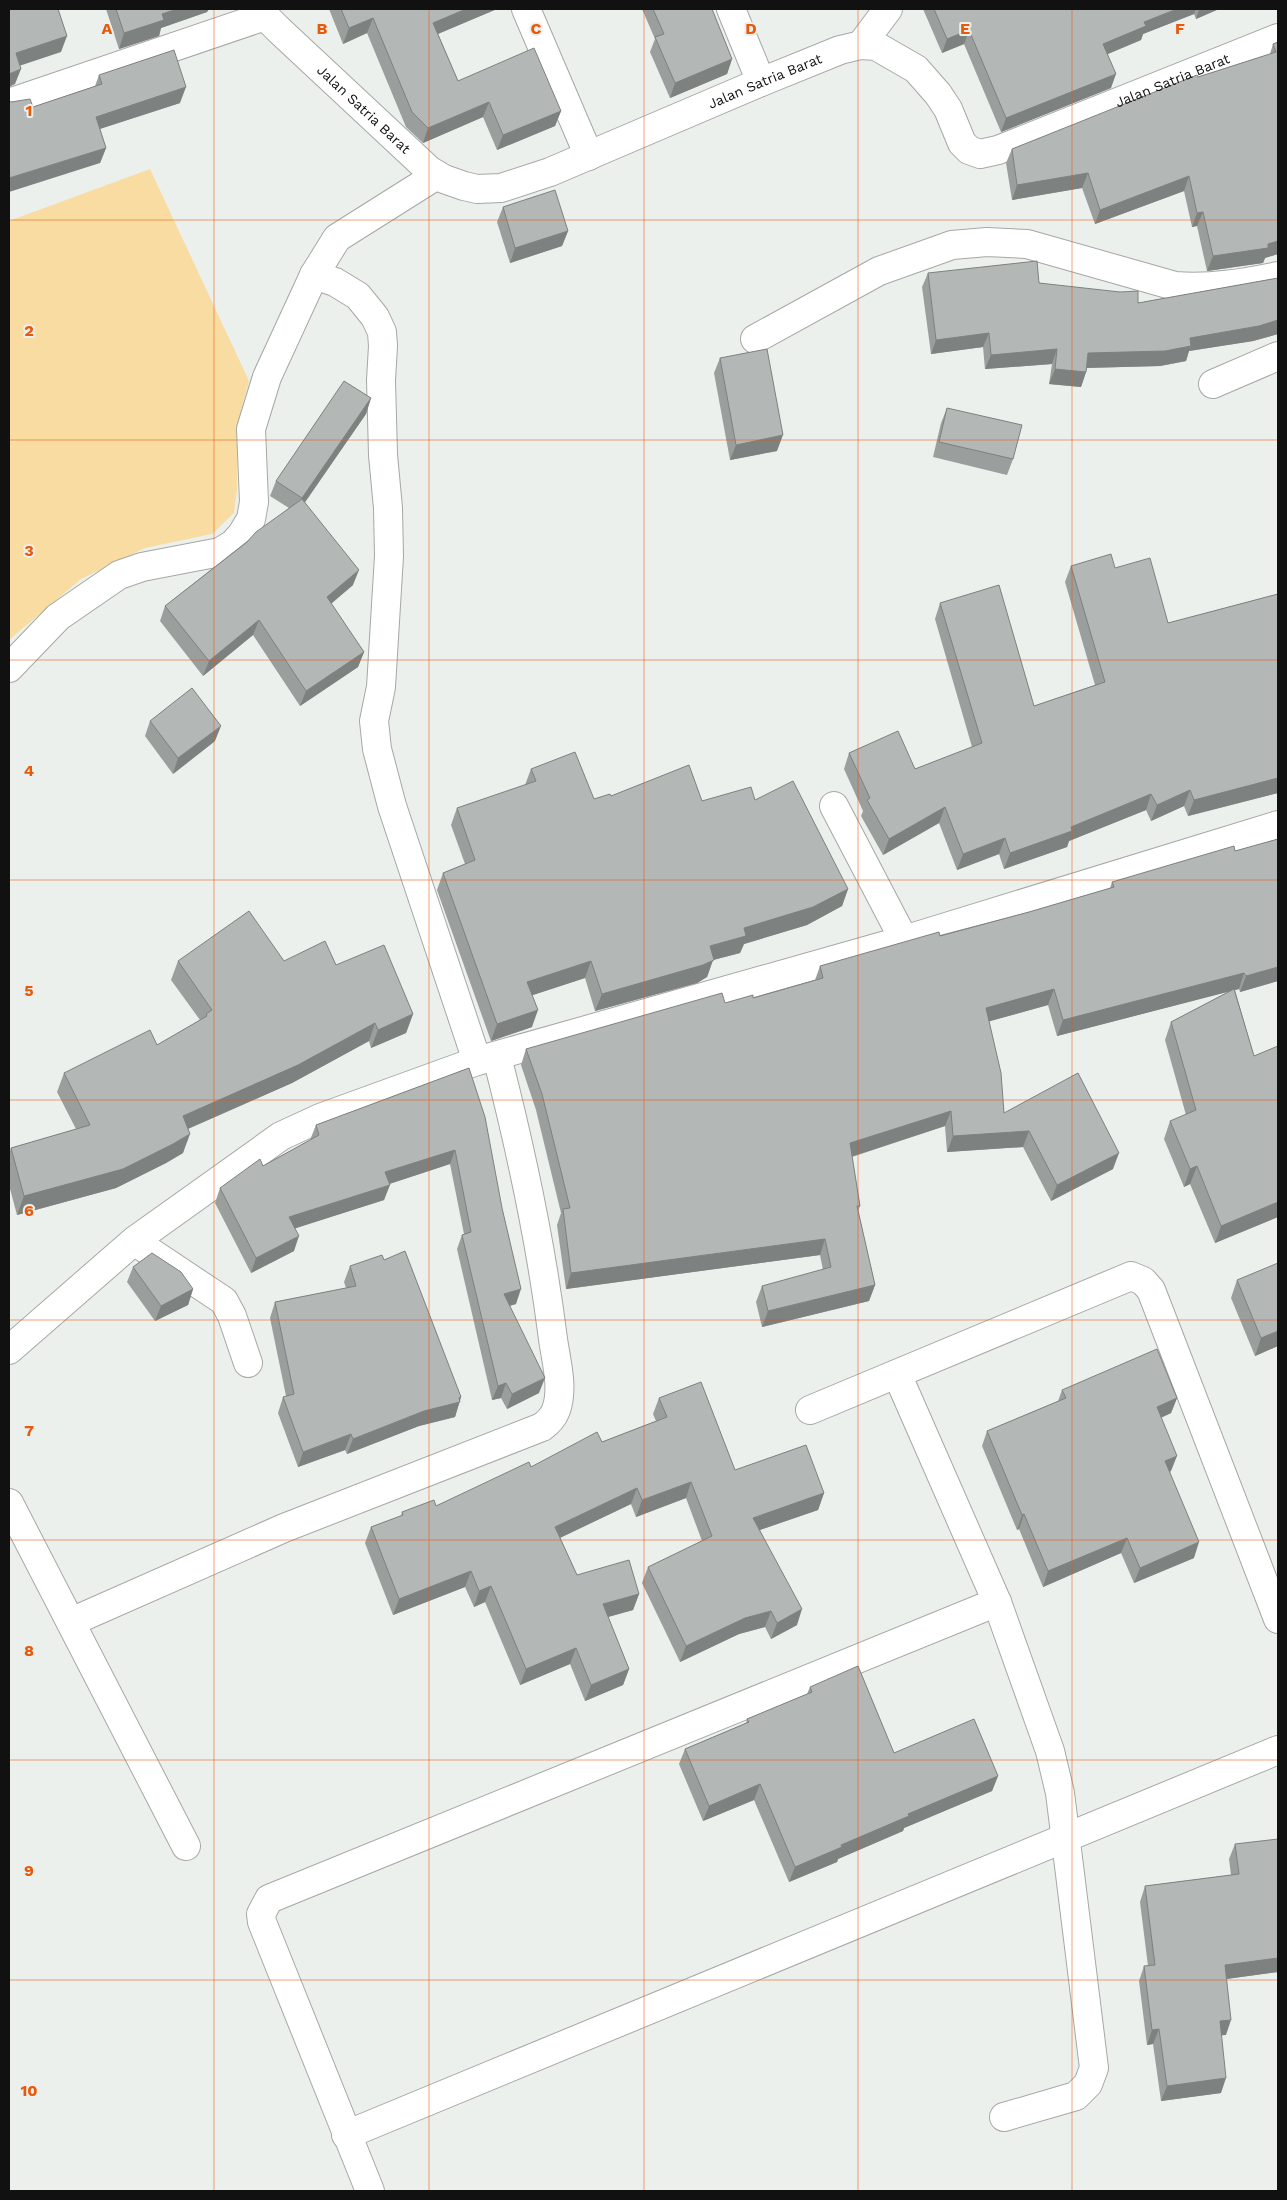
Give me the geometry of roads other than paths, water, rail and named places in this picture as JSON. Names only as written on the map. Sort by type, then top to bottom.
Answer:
[{"type":"street","points":[[526,9],[589,156]]},
{"type":"street","points":[[731,9],[761,82]]},
{"type":"street","points":[[861,45],[888,9]]},
{"type":"street","points":[[9,103],[263,12]]},
{"type":"street","name":"Jalan Satria Barat","points":[[263,12],[437,175],[477,189],[501,188],[550,172],[761,82],[840,50],[861,45],[876,46],[916,69],[938,94],[948,109],[962,143],[969,150],[980,154],[998,150],[1278,38]]},
{"type":"street","points":[[9,668],[58,617],[119,575],[142,567],[220,552],[233,544],[242,534],[252,520],[254,502],[251,429],[267,377],[314,275],[337,238],[437,175]]},
{"type":"street","points":[[755,339],[879,271],[952,246],[987,242],[1027,244],[1175,286],[1193,288],[1223,286],[1278,276]]},
{"type":"street","points":[[71,1622],[284,1528],[542,1427],[551,1420],[556,1409],[559,1383],[544,1271],[520,1148],[392,806],[377,749],[374,721],[381,687],[389,556],[388,508],[383,455],[381,380],[384,353],[382,332],[375,317],[358,296],[335,282],[314,275]]},
{"type":"street","points":[[1213,384],[1278,356]]},
{"type":"street","points":[[834,806],[904,940]]},
{"type":"street","points":[[9,1350],[134,1241],[281,1136],[347,1108],[487,1059],[904,940],[1278,825]]},
{"type":"street","points":[[134,1241],[224,1301],[232,1316],[248,1363]]},
{"type":"street","points":[[810,1410],[1131,1276],[1143,1281],[1151,1290],[1278,1619]]},
{"type":"street","points":[[897,1374],[997,1602],[1050,1751],[1060,1793],[1094,2068],[1088,2084],[1076,2096],[1004,2117]]},
{"type":"street","points":[[9,1503],[186,1846]]},
{"type":"street","points":[[370,2191],[262,1922],[261,1914],[269,1899],[997,1602]]},
{"type":"street","points":[[346,2135],[1278,1750]]}]
